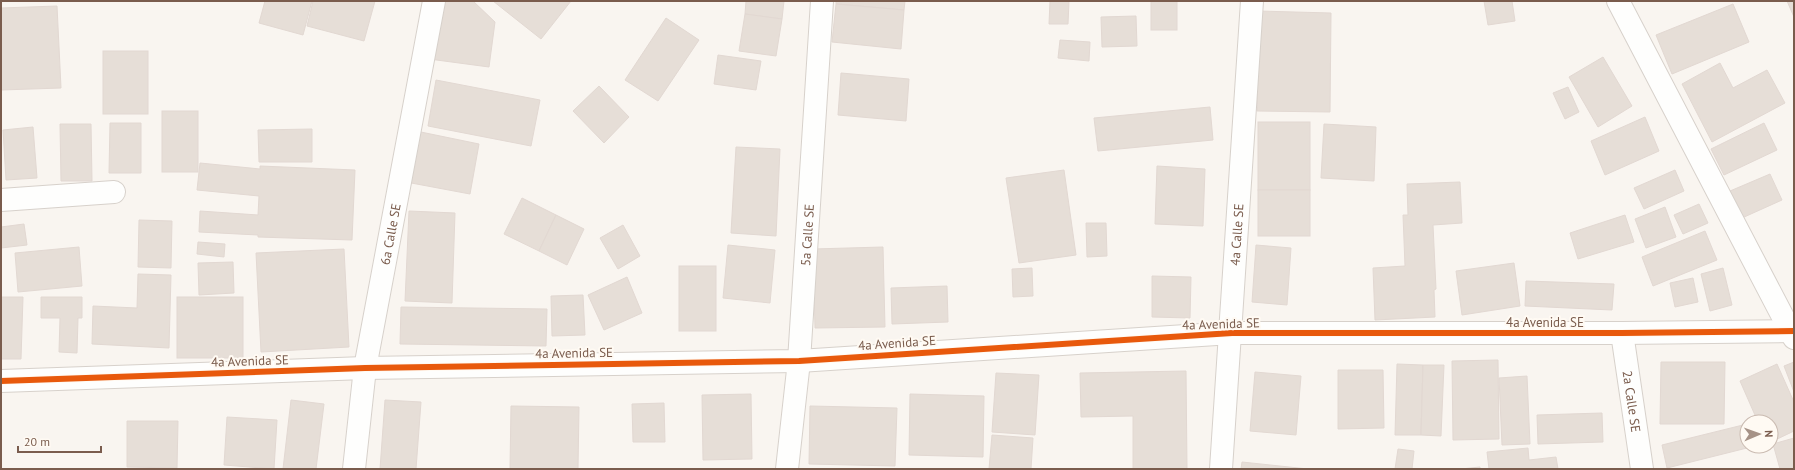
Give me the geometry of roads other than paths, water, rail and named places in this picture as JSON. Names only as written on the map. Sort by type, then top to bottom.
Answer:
[{"type":"street","name":"6a Calle SE","points":[[354,469],[365,368],[434,1]]},
{"type":"street","name":"5a Calle SE","points":[[787,469],[799,360],[822,1]]},
{"type":"street","name":"4a Calle SE","points":[[1221,469],[1232,333],[1252,1]]},
{"type":"street","points":[[1618,1],[1792,333]]},
{"type":"street","points":[[1,200],[114,192]]},
{"type":"street","name":"4a Avenida SE","points":[[1,381],[365,368],[799,360],[1232,333],[1792,333]]},
{"type":"street","name":"2a Calle SE","points":[[1622,333],[1642,469]]}]
